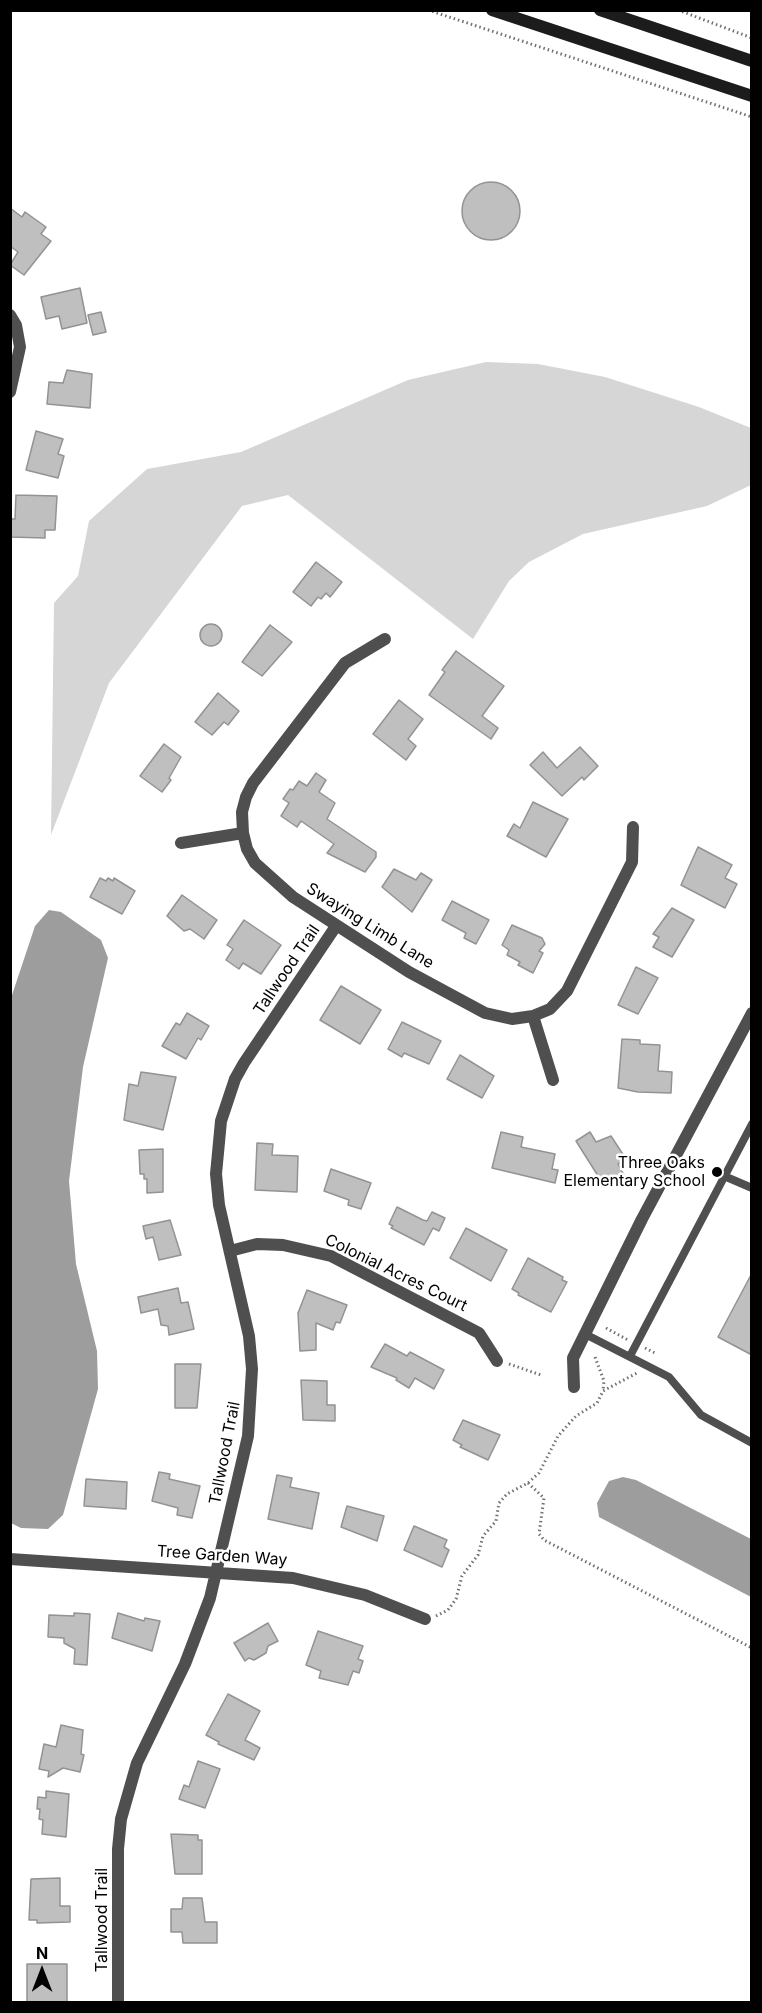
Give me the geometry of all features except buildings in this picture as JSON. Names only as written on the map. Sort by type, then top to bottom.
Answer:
[{"type":"main road","points":[[492,10],[752,96]]},
{"type":"main road","points":[[600,10],[752,61]]},
{"type":"street","points":[[10,315],[16,326],[20,347],[10,392]]},
{"type":"street","name":"Swaying Limb Lane","points":[[385,639],[345,663],[253,783],[242,812],[243,833],[255,863],[270,878],[336,926],[409,972],[485,1012],[512,1019],[533,1016]]},
{"type":"street","points":[[553,1080],[533,1016],[550,1009],[567,991],[632,862],[633,827]]},
{"type":"street","points":[[181,843],[243,833]]},
{"type":"street","name":"Tallwood Trail","points":[[118,2002],[118,1849],[121,1819],[137,1763],[189,1654],[217,1571],[248,1436],[252,1402],[249,1336],[219,1205],[216,1174],[217,1147],[227,1101],[244,1063],[336,926]]},
{"type":"street","points":[[574,1387],[573,1358],[642,1219],[752,1013]]},
{"type":"street","name":"Colonial Acres Court","points":[[230,1251],[257,1244],[282,1245],[331,1256],[479,1333],[497,1361]]},
{"type":"street","name":"Tree Garden Way","points":[[10,1559],[217,1571],[293,1578],[366,1595],[425,1619]]},
{"type":"lane","points":[[630,1356],[724,1176],[748,1140],[752,1124]]},
{"type":"lane","points":[[724,1176],[752,1188]]},
{"type":"lane","points":[[585,1334],[669,1377],[701,1415],[752,1443]]},
{"type":"path","points":[[428,10],[752,117]]},
{"type":"path","points":[[678,10],[752,38]]},
{"type":"path","points":[[425,1619],[448,1610],[456,1599],[462,1576],[478,1555],[483,1536],[495,1521],[499,1503],[507,1494],[528,1483],[543,1467],[558,1436],[576,1416],[597,1403],[603,1391],[604,1381],[595,1357]]},
{"type":"path","points":[[497,1361],[541,1375]]},
{"type":"path","points":[[603,1391],[638,1372]]},
{"type":"path","points":[[528,1483],[544,1498],[539,1534],[544,1540],[752,1648]]},
{"type":"shaded area","points":[[486,362],[538,364],[605,377],[699,407],[751,428],[751,485],[707,506],[583,534],[529,562],[509,581],[473,639],[288,495],[242,506],[109,683],[51,835],[54,603],[78,576],[89,521],[147,469],[241,452],[408,380]]},
{"type":"shaded area","points":[[49,910],[61,912],[101,940],[108,958],[83,1067],[69,1181],[76,1264],[97,1351],[98,1389],[63,1515],[48,1529],[21,1528],[11,1523],[10,1001],[35,926]]},
{"type":"shaded area","points":[[623,1477],[636,1480],[751,1539],[751,1597],[599,1517],[597,1503],[609,1481]]},
{"type":"place","name":"Three Oaks Elementary School","points":[[717,1172]]}]
